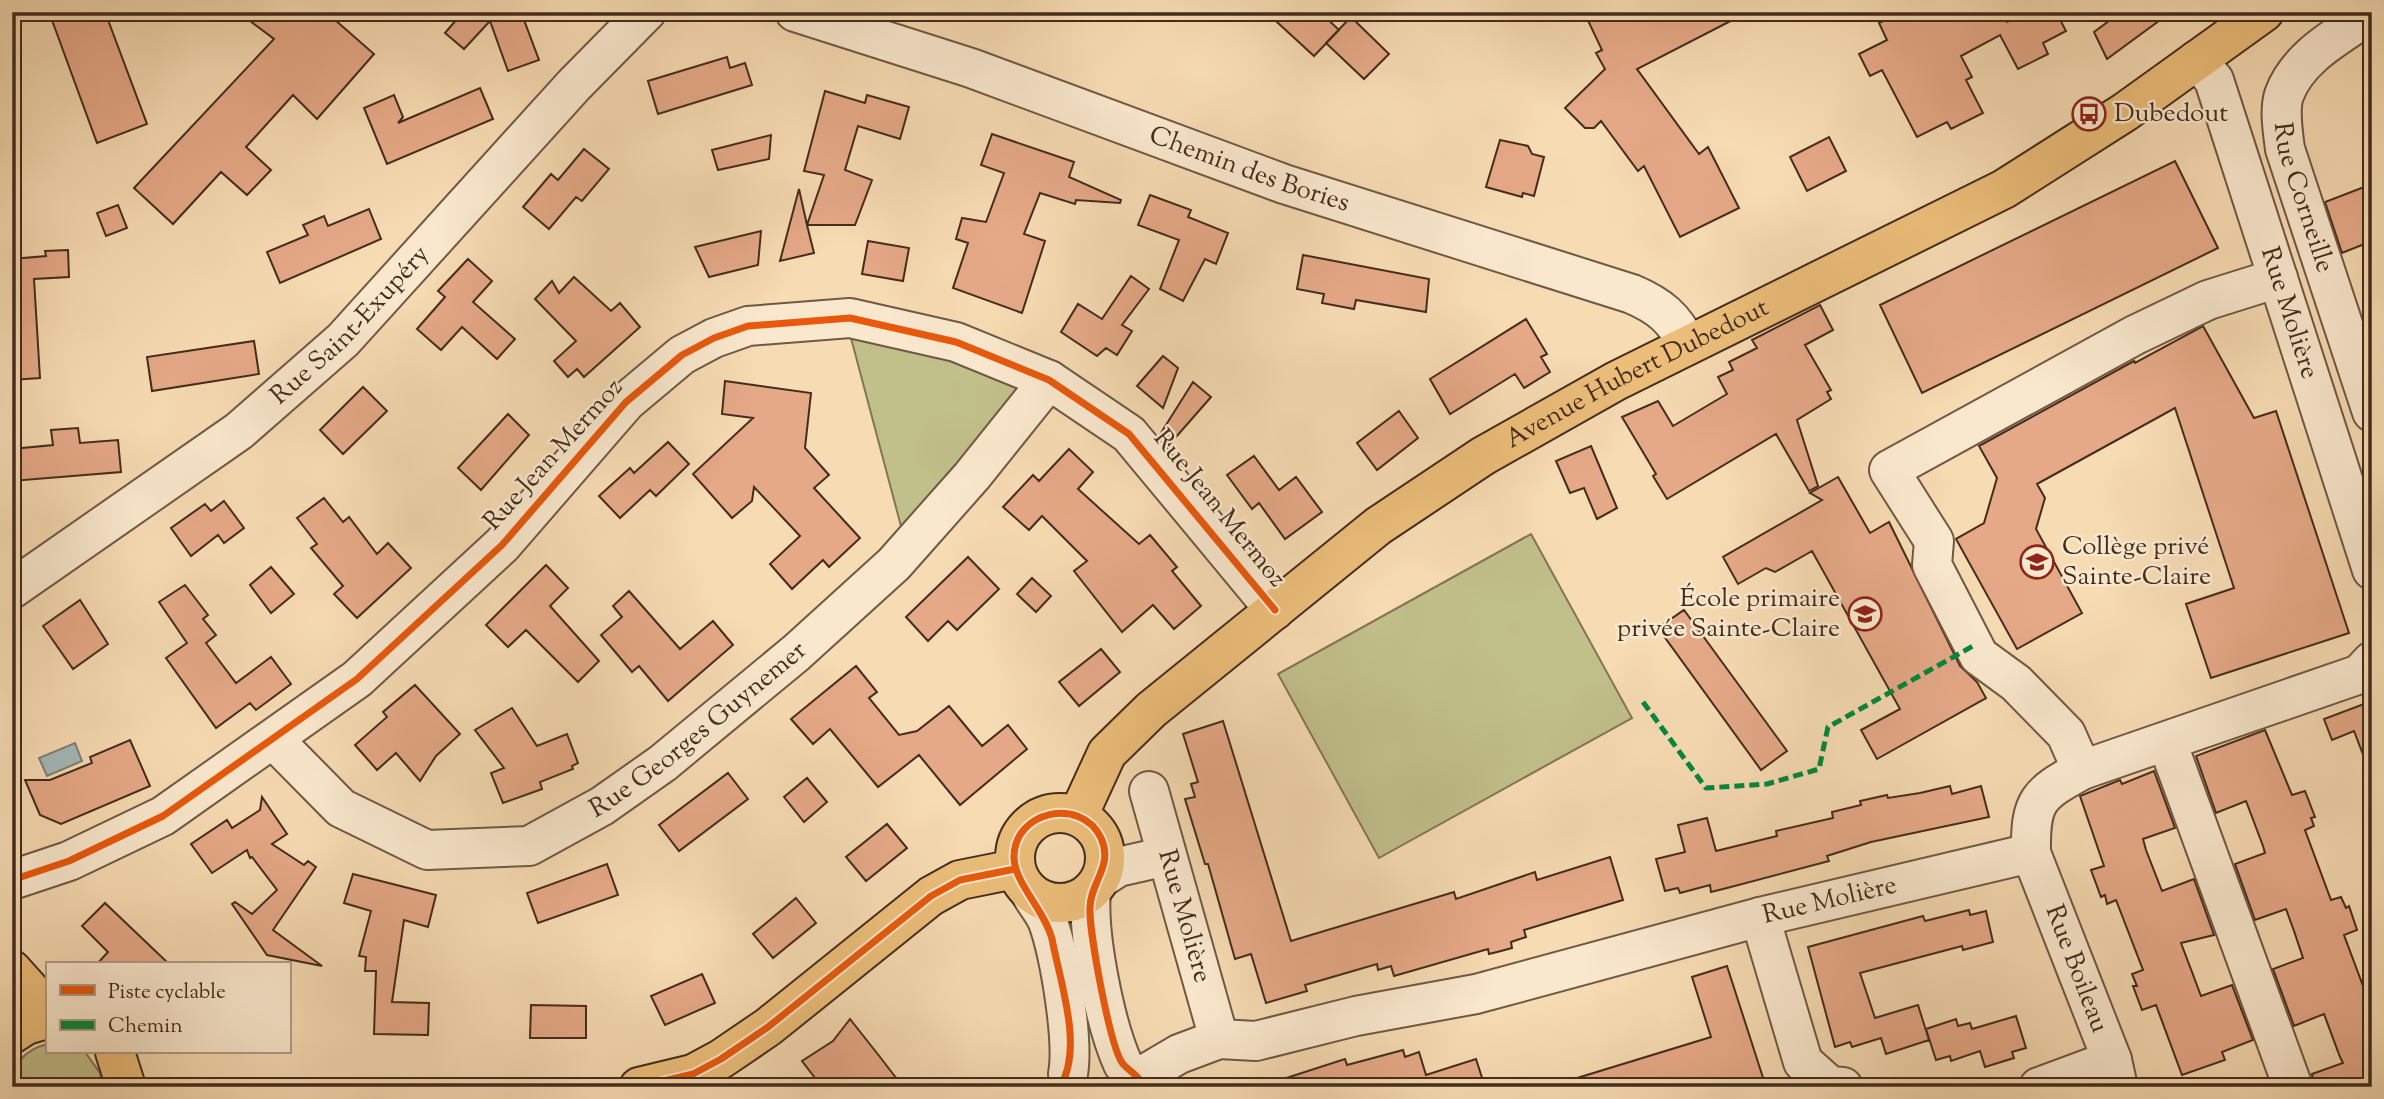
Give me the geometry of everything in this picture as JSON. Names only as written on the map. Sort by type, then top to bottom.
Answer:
[{"type":"main road","name":"Avenue Hubert Dubedout","points":[[1078,816],[1107,753],[1151,710],[1378,526],[1483,456],[1687,344],[2004,189],[2057,158],[2264,12]]},
{"type":"main road","points":[[639,1087],[693,1074],[721,1059],[768,1027],[931,896],[960,880],[1023,881],[1055,904],[1081,899],[1096,885],[1105,849],[1090,824],[1078,816],[1064,812],[1036,819],[1018,840],[1023,881]]},
{"type":"main road","points":[[12,970],[46,1008]]},
{"type":"main road","points":[[12,1034],[26,1025],[46,1019]]},
{"type":"main road","points":[[116,1054],[126,1087]]},
{"type":"street","name":"Rue Saint-Exupéry","points":[[12,590],[239,432],[342,340],[565,96],[646,12]]},
{"type":"street","name":"Chemin des Bories","points":[[795,12],[971,68],[1284,184],[1632,294],[1657,305],[1676,322],[1687,344]]},
{"type":"street","name":"Rue Corneille","points":[[2372,13],[2303,64],[2284,95],[2283,128],[2285,149],[2372,412]]},
{"type":"street","name":"Rue Molière","points":[[2197,60],[2214,80],[2372,570]]},
{"type":"street","points":[[2082,770],[2066,734],[2016,683],[1979,656],[1932,565],[1934,541],[1889,470],[2135,335],[2208,300],[2278,278]]},
{"type":"street","name":"Rue Jean Mermoz","points":[[12,880],[69,862],[163,816],[357,679],[502,545],[626,401],[682,355],[715,338],[748,326],[804,319],[850,318],[956,342],[1049,380],[1129,433],[1275,610]]},
{"type":"street","name":"Rue Georges Guynemer","points":[[274,740],[341,808],[427,850],[529,846],[601,806],[663,763],[796,653],[894,564],[972,476],[1049,380]]},
{"type":"street","points":[[2031,853],[2031,821],[2046,790],[2082,770],[2360,674],[2372,661]]},
{"type":"street","points":[[2167,742],[2293,1087]]},
{"type":"street","name":"Rue Molière","points":[[1149,791],[1219,1039]]},
{"type":"street","name":"Rue Molière","points":[[1136,1076],[1191,1048],[1219,1039],[1255,1041],[1356,1016],[1476,994],[1760,916],[2031,853]]},
{"type":"street","name":"Rue Boileau","points":[[2031,853],[2115,1074]]},
{"type":"street","name":"Rue Molière","points":[[1096,885],[1118,867],[1167,856]]},
{"type":"street","points":[[1023,881],[1047,921],[1052,939],[1072,1054],[1064,1080]]},
{"type":"street","points":[[1096,885],[1092,932],[1115,1045],[1136,1076]]},
{"type":"street","points":[[1760,916],[1803,1062],[1830,1086],[1843,1087]]},
{"type":"street","points":[[1064,1080],[1094,1059],[1109,1059],[1136,1076]]},
{"type":"street","points":[[2039,1087],[2115,1074]]},
{"type":"shaded area","points":[[851,338],[903,345],[1025,385],[902,530]]},
{"type":"shaded area","points":[[1531,534],[1632,718],[1379,858],[1278,674]]},
{"type":"shaded area","points":[[75,743],[82,761],[47,776],[39,758]]},
{"type":"shaded area","points":[[46,1044],[46,1054],[86,1054],[100,1073],[103,1087],[12,1087],[17,1065],[32,1050]]},
{"type":"building","points":[[49,12],[105,12],[147,124],[97,143]]},
{"type":"building","points":[[238,12],[326,12],[374,54],[317,119],[293,95],[246,147],[271,170],[247,195],[221,172],[173,224],[134,188],[274,39]]},
{"type":"building","points":[[463,12],[521,12],[539,60],[508,71],[490,21],[464,49],[445,33]]},
{"type":"building","points":[[1266,12],[1320,12],[1339,30],[1314,56]]},
{"type":"building","points":[[1584,12],[1748,12],[1637,69],[1699,154],[1708,147],[1739,208],[1680,237],[1644,166],[1638,171],[1601,121],[1594,128],[1585,128],[1565,108],[1605,69],[1596,53],[1602,50]]},
{"type":"building","points":[[1902,12],[2002,12],[2007,22],[2027,12],[2056,12],[2066,31],[2043,43],[2048,54],[2018,69],[2000,35],[1961,56],[1972,77],[1966,80],[1983,113],[1951,129],[1947,122],[1917,137],[1882,70],[1870,76],[1859,54],[1887,40],[1879,23]]},
{"type":"building","points":[[2121,12],[2171,12],[2107,59],[2094,32]]},
{"type":"building","points":[[1351,17],[1389,54],[1364,79],[1326,43]]},
{"type":"building","points":[[727,57],[730,68],[745,63],[752,85],[658,114],[648,81]]},
{"type":"building","points":[[480,88],[493,119],[387,164],[364,108],[394,95],[403,117],[398,123]]},
{"type":"building","points":[[825,91],[865,103],[867,95],[909,107],[900,139],[858,126],[845,170],[872,180],[855,225],[807,225],[824,175],[804,171]]},
{"type":"building","points":[[992,134],[1074,162],[1069,177],[1121,200],[1120,203],[1076,200],[1075,204],[1040,193],[1024,234],[1045,241],[1022,313],[953,288],[968,243],[956,239],[962,218],[986,222],[1004,173],[981,165]]},
{"type":"building","points":[[771,135],[769,159],[718,170],[712,150]]},
{"type":"building","points":[[1829,137],[1846,171],[1807,191],[1790,157]]},
{"type":"building","points":[[1500,140],[1528,146],[1532,154],[1544,157],[1534,196],[1523,193],[1522,197],[1486,187]]},
{"type":"building","points":[[584,149],[609,169],[582,201],[576,197],[549,229],[523,207],[551,174],[558,180]]},
{"type":"building","points":[[2175,161],[2218,248],[1922,393],[1880,305]]},
{"type":"building","points":[[2372,184],[2372,241],[2342,253],[2325,202]]},
{"type":"building","points":[[799,189],[814,253],[780,261]]},
{"type":"building","points":[[1150,195],[1191,210],[1188,217],[1228,233],[1216,264],[1205,259],[1183,301],[1160,289],[1179,240],[1138,225]]},
{"type":"building","points":[[118,205],[127,228],[106,236],[97,213]]},
{"type":"building","points":[[369,209],[381,239],[280,283],[267,252],[308,235],[303,225],[324,216],[328,226]]},
{"type":"building","points":[[761,231],[758,265],[709,277],[695,247]]},
{"type":"building","points":[[868,241],[909,248],[903,281],[862,274]]},
{"type":"building","points":[[68,250],[69,277],[34,279],[40,378],[12,380],[12,259],[46,256],[45,251]]},
{"type":"building","points":[[1303,255],[1429,279],[1426,312],[1356,300],[1354,309],[1322,303],[1324,294],[1297,289]]},
{"type":"building","points":[[468,259],[492,281],[473,302],[515,339],[497,359],[462,327],[441,350],[417,329],[445,297],[438,291]]},
{"type":"building","points":[[1131,276],[1149,289],[1122,325],[1132,331],[1117,355],[1106,348],[1097,356],[1061,332],[1078,304],[1102,319]]},
{"type":"building","points":[[574,277],[611,311],[620,303],[640,327],[584,377],[577,369],[568,377],[554,361],[576,341],[535,299],[552,281],[559,293]]},
{"type":"building","points":[[1820,305],[1833,330],[1805,345],[1831,390],[1827,392],[1831,399],[1797,420],[1818,486],[1809,491],[1776,434],[1667,499],[1653,476],[1656,474],[1622,417],[1658,401],[1673,426],[1727,394],[1718,377],[1733,370],[1729,362],[1757,348],[1752,340]]},
{"type":"building","points":[[1526,319],[1547,354],[1541,357],[1550,372],[1524,388],[1515,374],[1450,414],[1430,379]]},
{"type":"building","points":[[2203,326],[2254,418],[2276,411],[2349,633],[2211,678],[2186,604],[2234,588],[2175,408],[2037,484],[2045,498],[2036,529],[2082,613],[2017,649],[1956,539],[1984,523],[1997,478],[1979,446]]},
{"type":"building","points":[[254,341],[259,374],[152,391],[147,357]]},
{"type":"building","points":[[1163,356],[1178,368],[1163,408],[1137,386]]},
{"type":"building","points":[[725,381],[811,393],[805,448],[829,475],[814,488],[860,538],[829,567],[823,560],[792,589],[770,564],[800,536],[754,487],[752,501],[732,518],[693,474],[753,418],[722,414]]},
{"type":"building","points":[[1193,382],[1211,397],[1169,445],[1159,436]]},
{"type":"building","points":[[363,387],[387,411],[343,454],[320,430]]},
{"type":"building","points":[[1399,411],[1418,438],[1377,470],[1357,443]]},
{"type":"building","points":[[508,414],[529,435],[481,490],[458,468]]},
{"type":"building","points":[[78,428],[80,443],[118,440],[121,472],[12,481],[12,449],[53,445],[51,430]]},
{"type":"building","points":[[668,442],[689,464],[656,496],[650,490],[620,518],[599,496],[630,468],[634,473]]},
{"type":"building","points":[[1591,446],[1617,508],[1597,519],[1584,488],[1570,493],[1556,461]]},
{"type":"building","points":[[1069,449],[1093,472],[1078,489],[1139,544],[1150,535],[1177,567],[1172,571],[1201,606],[1174,629],[1153,605],[1122,632],[1074,571],[1087,561],[1042,516],[1029,530],[1003,507],[1033,475],[1039,481]]},
{"type":"building","points":[[1254,456],[1279,490],[1296,477],[1322,512],[1285,539],[1259,503],[1252,509],[1227,475]]},
{"type":"building","points":[[1838,477],[1870,533],[1889,522],[1960,666],[1977,682],[1986,698],[1877,759],[1861,730],[1900,709],[1812,551],[1775,572],[1766,568],[1738,584],[1723,557],[1822,500],[1810,493]]},
{"type":"building","points":[[324,498],[343,522],[349,517],[377,554],[388,543],[411,568],[357,618],[334,594],[343,586],[311,548],[317,544],[297,518]]},
{"type":"building","points":[[224,501],[244,528],[224,543],[218,535],[191,556],[171,528],[205,504],[211,511]]},
{"type":"building","points":[[968,557],[999,589],[957,630],[948,621],[928,641],[906,617]]},
{"type":"building","points":[[546,565],[568,588],[550,606],[599,661],[578,682],[526,630],[508,647],[486,625]]},
{"type":"building","points":[[271,567],[294,594],[271,613],[250,585]]},
{"type":"building","points":[[1032,578],[1051,596],[1036,612],[1017,594]]},
{"type":"building","points":[[185,585],[208,615],[203,619],[216,635],[206,643],[236,683],[271,657],[291,684],[256,710],[250,703],[216,728],[166,658],[187,643],[159,602]]},
{"type":"building","points":[[629,591],[680,649],[713,621],[733,645],[668,701],[639,666],[632,672],[601,635],[622,617],[613,606]]},
{"type":"building","points":[[80,600],[108,644],[73,669],[43,626]]},
{"type":"building","points":[[1684,610],[1787,751],[1761,770],[1658,628]]},
{"type":"building","points":[[1101,649],[1120,672],[1079,706],[1059,682]]},
{"type":"building","points":[[856,666],[877,692],[869,698],[899,735],[917,731],[949,706],[982,746],[1008,725],[1027,749],[960,805],[919,755],[878,787],[830,729],[813,744],[791,719]]},
{"type":"building","points":[[415,685],[460,734],[436,756],[420,781],[396,753],[377,770],[355,745],[387,717],[383,712]]},
{"type":"building","points":[[2372,701],[2370,773],[2354,731],[2332,740],[2324,719]]},
{"type":"building","points":[[512,708],[537,746],[567,734],[578,763],[572,766],[573,769],[540,782],[542,789],[503,803],[491,773],[504,768],[475,730]]},
{"type":"building","points":[[1223,721],[1291,941],[1454,892],[1456,899],[1535,872],[1537,880],[1610,857],[1623,900],[1524,930],[1526,937],[1511,942],[1512,948],[1489,954],[1488,949],[1394,976],[1391,966],[1378,970],[1377,964],[1305,985],[1307,991],[1266,1003],[1251,954],[1235,959],[1208,864],[1205,864],[1185,799],[1195,797],[1191,784],[1198,782],[1183,734]]},
{"type":"building","points":[[2265,730],[2292,795],[2305,791],[2315,817],[2311,818],[2314,826],[2305,830],[2331,900],[2341,897],[2346,908],[2349,906],[2357,930],[2344,935],[2372,1010],[2372,1087],[2314,1087],[2312,1074],[2343,1063],[2324,1014],[2294,1026],[2273,969],[2303,958],[2294,931],[2286,909],[2255,920],[2235,864],[2265,853],[2263,846],[2246,801],[2216,813],[2196,756]]},
{"type":"building","points":[[130,740],[150,786],[61,824],[40,815],[25,780],[50,780],[92,763],[90,757]]},
{"type":"building","points":[[2154,771],[2175,828],[2143,839],[2146,850],[2162,891],[2194,879],[2214,935],[2181,943],[2201,996],[2232,985],[2253,1040],[2222,1052],[2225,1060],[2182,1075],[2156,1005],[2142,1010],[2133,986],[2137,986],[2132,974],[2143,970],[2116,900],[2107,904],[2105,895],[2101,897],[2091,870],[2104,866],[2080,796],[2120,780],[2122,784]]},
{"type":"building","points":[[728,773],[748,799],[679,851],[659,825]]},
{"type":"building","points":[[807,778],[827,802],[804,822],[784,797]]},
{"type":"building","points":[[1950,786],[1952,794],[1981,786],[1989,817],[1871,842],[1827,856],[1829,861],[1711,892],[1710,885],[1680,893],[1678,888],[1665,891],[1656,859],[1685,852],[1678,825],[1707,818],[1716,851],[1777,836],[1776,831],[1833,818],[1832,812],[1861,805],[1860,801]]},
{"type":"building","points":[[262,797],[287,834],[272,844],[304,865],[308,861],[316,867],[273,930],[322,966],[267,955],[232,904],[235,902],[252,914],[277,890],[252,857],[250,858],[247,850],[212,873],[191,844],[227,820],[232,828],[260,810]]},
{"type":"building","points":[[887,824],[907,848],[866,881],[846,857]]},
{"type":"building","points":[[607,864],[618,895],[538,923],[527,893]]},
{"type":"building","points":[[353,874],[436,895],[428,927],[404,920],[392,1002],[429,1003],[428,1035],[374,1034],[376,971],[365,971],[366,957],[359,956],[371,911],[344,903]]},
{"type":"building","points":[[796,898],[816,923],[773,958],[753,934]]},
{"type":"building","points":[[105,903],[167,962],[99,962],[108,952],[82,926]]},
{"type":"building","points":[[1969,910],[1970,915],[1986,911],[1993,942],[1963,950],[1962,946],[1860,973],[1875,1018],[1918,1005],[1929,1040],[1886,1054],[1881,1038],[1852,1047],[1850,1042],[1835,1047],[1808,947],[1923,916],[1925,921]]},
{"type":"building","points":[[1727,966],[1766,1087],[1565,1087],[1564,1082],[1711,1037],[1692,977]]},
{"type":"building","points":[[702,974],[715,1003],[665,1025],[651,996]]},
{"type":"building","points":[[531,1005],[586,1006],[586,1038],[530,1038]]},
{"type":"building","points":[[2016,1016],[2026,1048],[2012,1052],[2014,1058],[1985,1067],[1980,1051],[1951,1061],[1950,1056],[1936,1060],[1926,1029],[1956,1019],[1958,1026],[1970,1023],[1972,1029]]},
{"type":"building","points":[[850,1019],[903,1087],[822,1087],[802,1061],[833,1041]]},
{"type":"building","points":[[1403,1050],[1405,1057],[1419,1052],[1426,1075],[1476,1059],[1485,1087],[1275,1087],[1274,1082],[1345,1059],[1347,1065]]},
{"type":"marked path","points":[[1643,702],[1706,788],[1767,784],[1819,769],[1828,727],[1973,646]]},
{"type":"cycle path","points":[[12,880],[69,861],[163,816],[357,679],[502,545],[626,402],[682,355],[714,338],[748,326],[850,318],[956,342],[1049,380],[1129,434],[1275,610]]},
{"type":"cycle path","points":[[1060,1087],[1067,1071],[1070,1053],[1064,994],[1048,928],[1019,877],[1014,858],[1017,842],[1024,829],[1036,820],[1064,813],[1079,817],[1091,825],[1101,838],[1104,848],[1103,866],[1090,908],[1097,963],[1118,1054],[1123,1064],[1144,1087]]},
{"type":"cycle path","points":[[639,1087],[693,1074],[721,1059],[768,1027],[931,896],[960,880],[1015,869]]},
{"type":"place","name":"Dubedout","points":[[2089,114]]},
{"type":"place","name":"Collège privé Sainte-Claire","points":[[2037,562]]},
{"type":"place","name":"École primaire privée Sainte-Claire","points":[[1865,614]]}]
